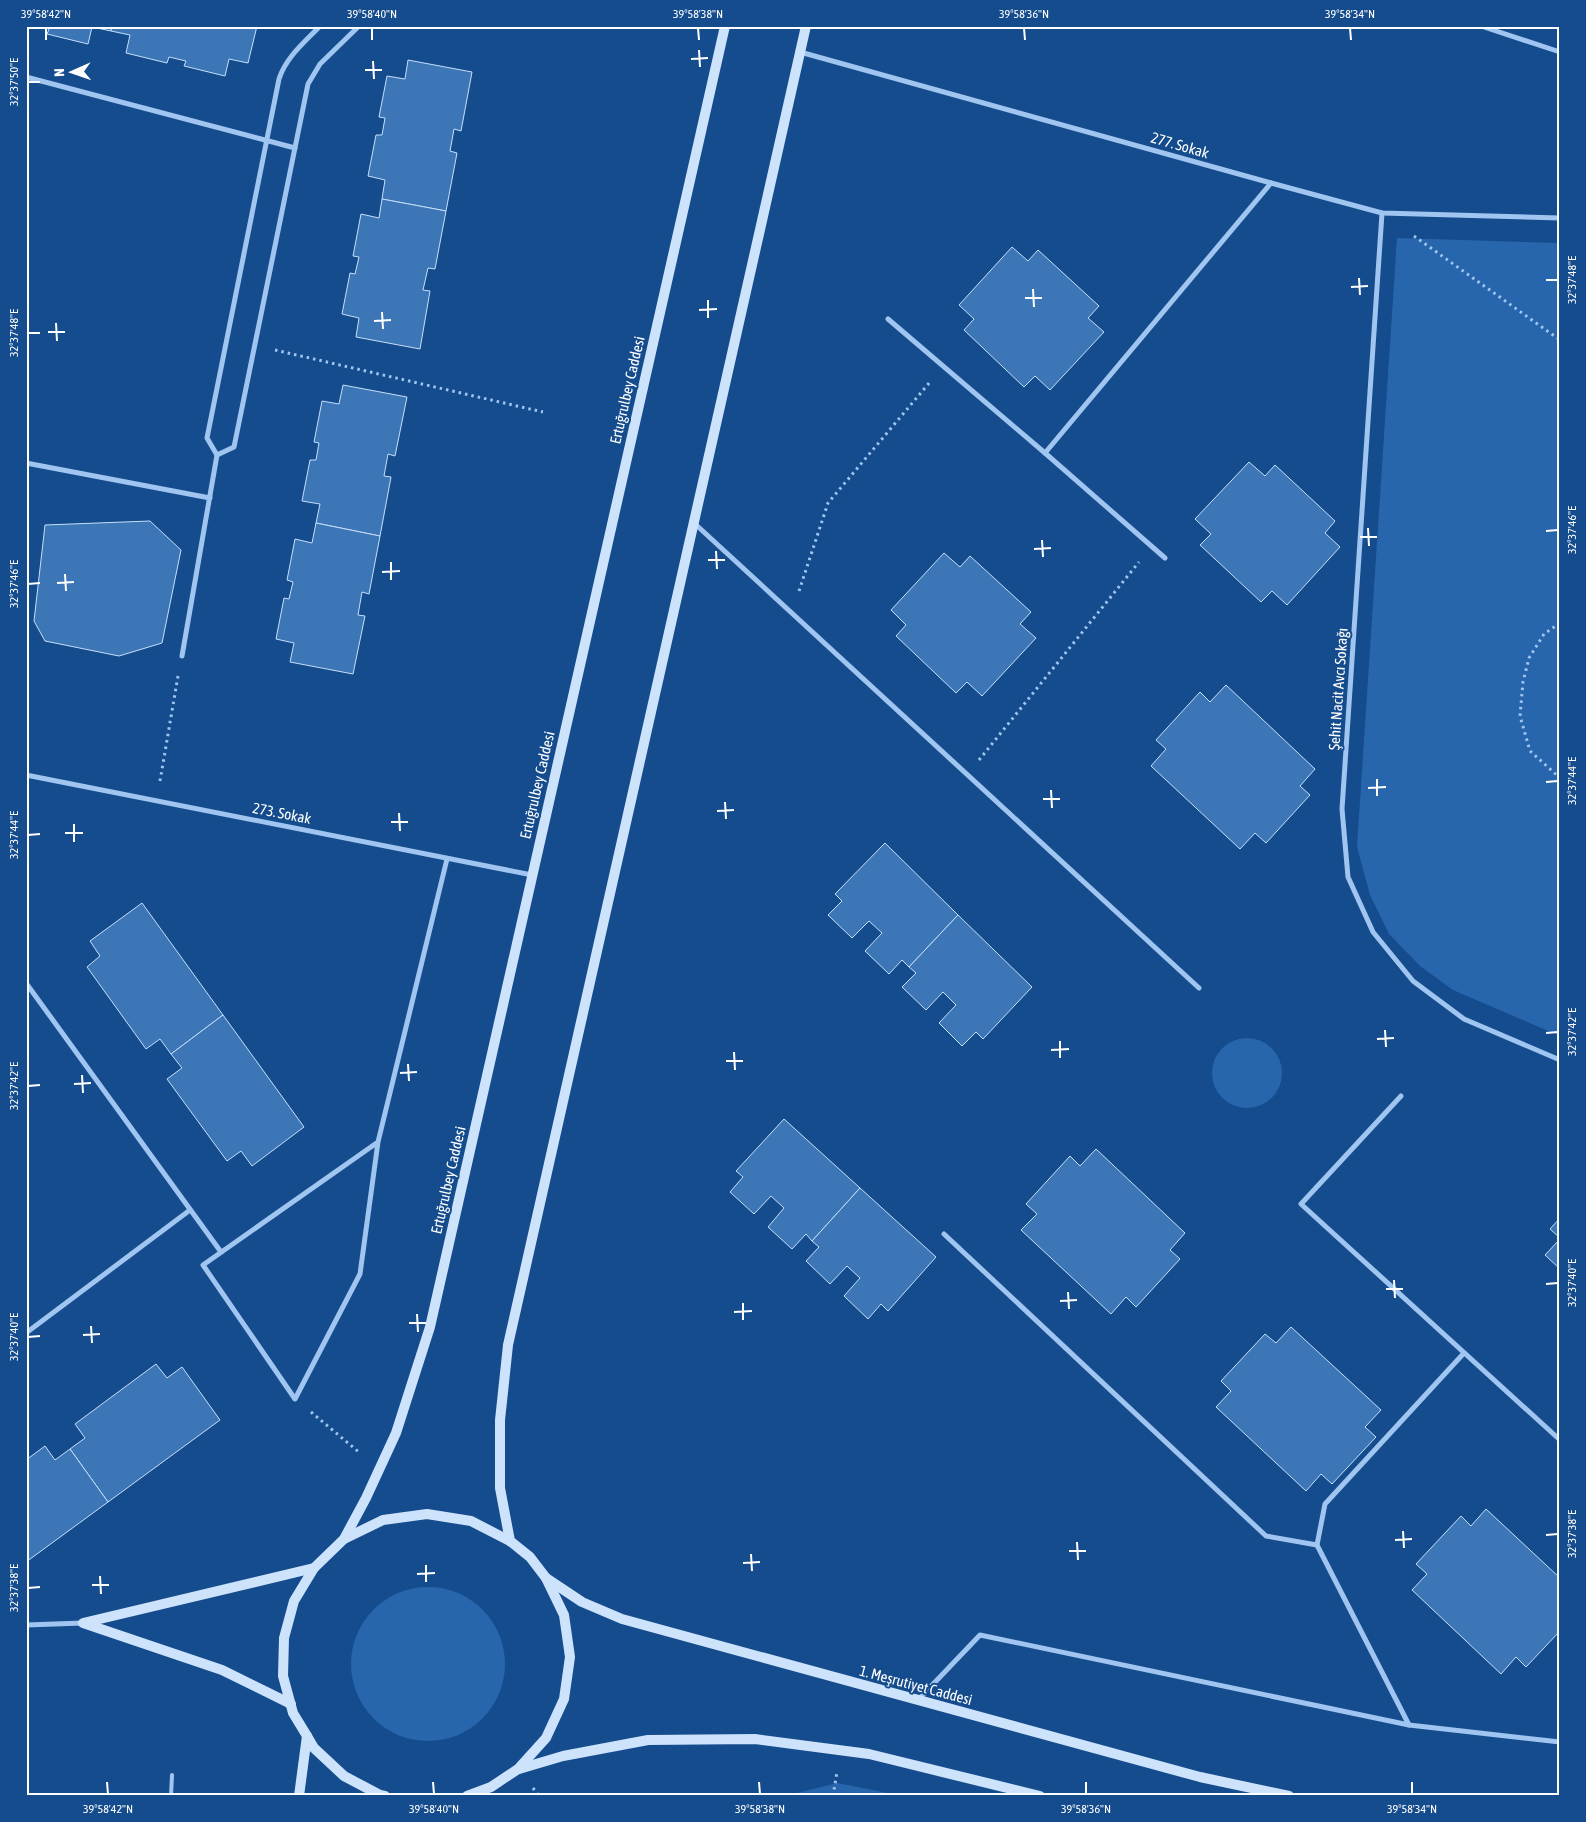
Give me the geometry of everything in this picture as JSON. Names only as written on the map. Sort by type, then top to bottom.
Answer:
[{"type":"main road","name":"Ertuğrulbey Caddesi","points":[[344,1539],[396,1433],[430,1327],[724,26]]},
{"type":"main road","points":[[510,1541],[500,1488],[500,1420],[508,1345],[806,26]]},
{"type":"main road","points":[[385,1796],[344,1776],[314,1748],[306,1736],[293,1713],[283,1676],[284,1638],[294,1601],[314,1568],[344,1539],[384,1520],[427,1514],[471,1521],[510,1541],[530,1558],[546,1578],[564,1616],[570,1657],[564,1699],[546,1738],[518,1769],[491,1787],[467,1796]]},
{"type":"main road","points":[[83,1623],[314,1568]]},
{"type":"main road","name":"1. Meşrutiyet Caddesi","points":[[546,1578],[582,1602],[622,1619],[1200,1777],[1289,1796]]},
{"type":"main road","points":[[83,1623],[222,1670],[291,1704]]},
{"type":"main road","points":[[299,1796],[306,1736]]},
{"type":"main road","points":[[518,1769],[563,1756],[648,1740],[755,1739],[869,1754],[1040,1796]]},
{"type":"street","points":[[182,656],[217,455],[207,438],[279,78],[283,66],[320,26]]},
{"type":"street","points":[[217,455],[234,447],[308,84],[320,64],[360,26]]},
{"type":"street","points":[[1481,26],[1560,52]]},
{"type":"street","name":"277. Sokak","points":[[800,52],[1382,212],[1560,218]]},
{"type":"street","points":[[26,77],[295,148]]},
{"type":"street","points":[[1045,453],[1271,183]]},
{"type":"street","name":"Şehit Nacit Avcı Sokağı","points":[[1382,212],[1342,809],[1348,877],[1373,932],[1413,981],[1464,1019],[1560,1060]]},
{"type":"street","points":[[888,319],[1165,558]]},
{"type":"street","points":[[26,463],[210,498]]},
{"type":"street","points":[[694,522],[1199,988]]},
{"type":"street","name":"273. Sokak","points":[[26,775],[532,875]]},
{"type":"street","points":[[378,1142],[203,1265],[295,1399],[360,1274],[378,1142],[447,858]]},
{"type":"street","points":[[26,983],[221,1252]]},
{"type":"street","points":[[1401,1096],[1301,1204],[1560,1440]]},
{"type":"street","points":[[27,1330],[190,1210]]},
{"type":"street","points":[[944,1234],[1266,1536],[1317,1545]]},
{"type":"street","points":[[1409,1726],[1317,1545],[1325,1504],[1464,1353]]},
{"type":"street","points":[[26,1625],[83,1623]]},
{"type":"street","points":[[918,1701],[980,1635],[1409,1726],[1560,1742]]},
{"type":"lane","points":[[171,1796],[172,1775]]},
{"type":"path","points":[[1382,212],[1560,340]]},
{"type":"path","points":[[254,346],[543,412]]},
{"type":"path","points":[[792,613],[828,503],[944,366]]},
{"type":"path","points":[[967,774],[1152,546]]},
{"type":"path","points":[[1560,623],[1544,634],[1529,658],[1523,682],[1520,716],[1530,751],[1560,778]]},
{"type":"path","points":[[156,801],[182,656]]},
{"type":"path","points":[[295,1399],[380,1469]]},
{"type":"shaded area","points":[[1397,238],[1560,243],[1560,1036],[1453,990],[1420,966],[1389,934],[1370,895],[1357,847]]},
{"type":"shaded area","points":[[1247,1038],[1266,1044],[1276,1054],[1282,1073],[1276,1092],[1266,1102],[1247,1108],[1228,1102],[1218,1092],[1212,1073],[1218,1054],[1228,1044]]},
{"type":"shaded area","points":[[428,1587],[457,1593],[471,1600],[482,1610],[492,1621],[499,1635],[505,1664],[499,1693],[492,1707],[482,1718],[471,1728],[457,1735],[428,1741],[399,1735],[385,1728],[374,1718],[364,1707],[357,1693],[351,1664],[357,1635],[364,1621],[374,1610],[385,1600],[399,1593]]},
{"type":"shaded area","points":[[837,1783],[903,1796],[785,1796]]},
{"type":"building","points":[[38,26],[112,26],[111,31],[92,27],[88,44],[47,34],[49,29]]},
{"type":"building","points":[[112,26],[257,26],[248,63],[229,59],[225,76],[184,66],[186,61],[169,57],[167,63],[126,53],[130,35],[111,31]]},
{"type":"building","points":[[408,60],[472,72],[461,131],[454,129],[450,151],[457,153],[446,211],[382,199],[385,180],[368,176],[376,135],[382,135],[385,118],[379,117],[387,76],[405,79]]},
{"type":"building","points":[[382,199],[446,211],[435,269],[428,268],[423,290],[430,291],[420,349],[356,337],[359,318],[342,314],[350,273],[355,274],[359,257],[353,256],[361,214],[379,218]]},
{"type":"building","points":[[1012,247],[1028,261],[1038,250],[1099,306],[1088,318],[1104,332],[1050,390],[1035,376],[1024,387],[964,330],[974,319],[959,305]]},
{"type":"building","points":[[343,385],[407,397],[395,456],[388,454],[384,476],[391,477],[380,536],[316,523],[320,504],[302,501],[310,460],[316,460],[319,443],[314,442],[322,401],[339,404]]},
{"type":"building","points":[[1249,462],[1265,476],[1275,465],[1335,521],[1325,533],[1340,547],[1287,605],[1272,591],[1261,602],[1200,545],[1211,534],[1195,519]]},
{"type":"building","points":[[150,521],[181,550],[162,643],[119,656],[45,641],[34,621],[45,525]]},
{"type":"building","points":[[316,523],[380,536],[369,594],[362,592],[358,615],[365,616],[353,674],[290,662],[294,643],[276,639],[284,598],[289,599],[293,582],[287,580],[295,539],[312,543]]},
{"type":"building","points":[[944,553],[960,567],[970,556],[1031,612],[1020,624],[1036,638],[982,696],[967,682],[956,693],[896,636],[906,625],[891,610]]},
{"type":"building","points":[[1226,685],[1315,769],[1300,786],[1310,795],[1266,843],[1255,833],[1240,849],[1151,766],[1166,749],[1156,740],[1200,692],[1210,702]]},
{"type":"building","points":[[885,843],[958,915],[909,967],[902,960],[889,974],[865,951],[882,933],[869,921],[852,938],[828,915],[842,901],[835,894]]},
{"type":"building","points":[[142,903],[223,1015],[171,1054],[160,1039],[146,1049],[87,967],[100,956],[90,941]]},
{"type":"building","points":[[958,915],[1032,987],[983,1039],[976,1032],[962,1046],[939,1023],[956,1005],[943,992],[926,1010],[902,987],[916,973],[909,967]]},
{"type":"building","points":[[223,1015],[304,1127],[252,1166],[241,1151],[227,1161],[167,1079],[182,1068],[171,1054]]},
{"type":"building","points":[[784,1119],[860,1188],[812,1241],[806,1234],[792,1249],[768,1227],[784,1208],[771,1196],[754,1214],[730,1192],[743,1177],[736,1171]]},
{"type":"building","points":[[1096,1149],[1185,1233],[1170,1250],[1180,1259],[1136,1307],[1126,1297],[1111,1314],[1021,1230],[1037,1214],[1026,1204],[1070,1156],[1080,1166]]},
{"type":"building","points":[[860,1188],[936,1257],[888,1311],[881,1304],[868,1319],[844,1296],[860,1278],[847,1266],[830,1284],[806,1261],[819,1247],[812,1241]]},
{"type":"building","points":[[1560,1218],[1560,1238],[1550,1229]]},
{"type":"building","points":[[1560,1239],[1560,1269],[1545,1255]]},
{"type":"building","points":[[1291,1327],[1381,1410],[1365,1427],[1376,1437],[1332,1484],[1321,1474],[1306,1491],[1216,1407],[1231,1391],[1221,1381],[1265,1334],[1276,1343]]},
{"type":"building","points":[[156,1364],[167,1378],[182,1367],[220,1420],[108,1502],[70,1449],[85,1438],[75,1424]]},
{"type":"building","points":[[45,1446],[55,1460],[70,1449],[108,1502],[26,1562],[26,1460]]},
{"type":"building","points":[[1486,1509],[1560,1578],[1560,1631],[1526,1667],[1516,1657],[1501,1674],[1412,1590],[1427,1574],[1416,1564],[1461,1516],[1471,1526]]}]
